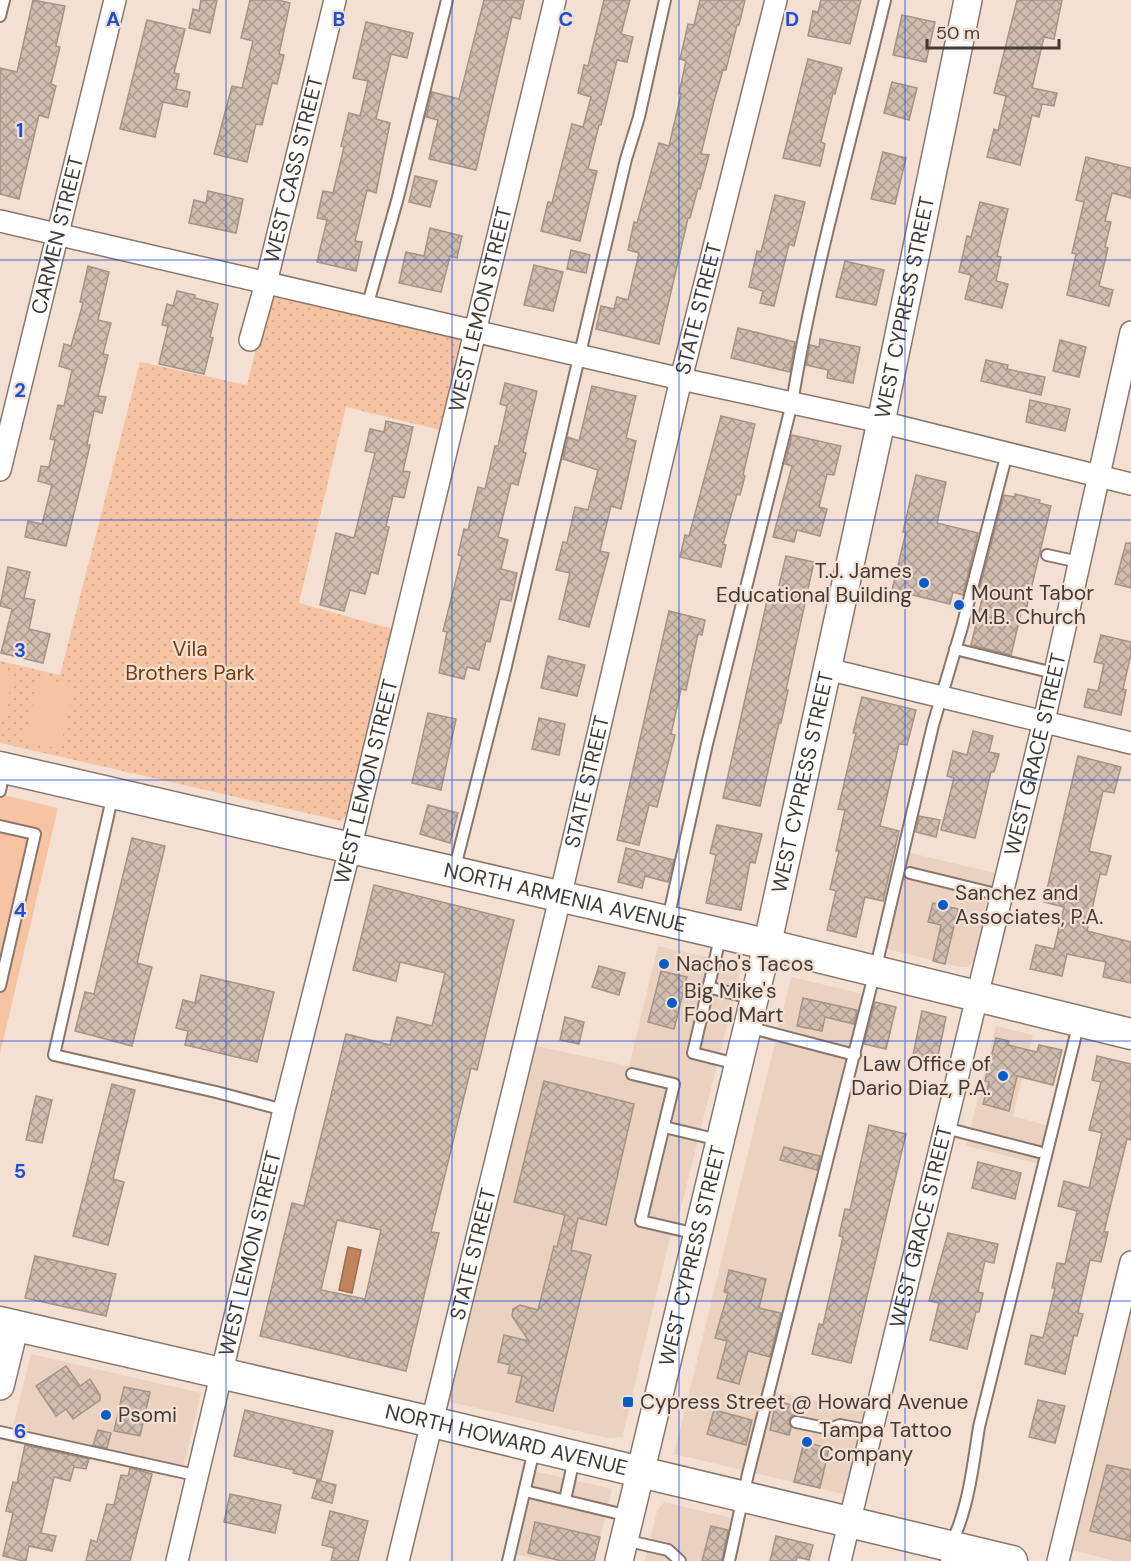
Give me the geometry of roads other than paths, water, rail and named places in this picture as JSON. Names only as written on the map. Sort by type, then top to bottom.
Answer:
[{"type":"main road","name":"NORTH ARMENIA AVENUE","points":[[2,776],[113,794],[721,934],[1131,1034]]},
{"type":"main road","name":"NORTH HOWARD AVENUE","points":[[7,1323],[849,1521],[948,1553],[1012,1561]]},
{"type":"street","name":"CARMEN STREET","points":[[0,471],[115,0]]},
{"type":"street","name":"WEST CASS STREET","points":[[250,340],[335,0]]},
{"type":"street","name":"WEST LEMON STREET","points":[[177,1561],[284,1110],[350,850],[555,0]]},
{"type":"street","name":"STATE STREET","points":[[398,1561],[560,897],[681,379],[776,0]]},
{"type":"street","name":"WEST CYPRESS STREET","points":[[624,1539],[767,946],[881,422],[968,0]]},
{"type":"street","points":[[0,221],[580,356],[881,422],[1131,484]]},
{"type":"street","name":"WEST GRACE STREET","points":[[840,1561],[1044,721],[1131,332]]},
{"type":"street","points":[[827,669],[1131,743]]},
{"type":"street","points":[[1058,1561],[1131,1262]]},
{"type":"street","points":[[0,1386],[7,1323]]},
{"type":"lane","points":[[0,16],[4,0]]},
{"type":"lane","points":[[367,307],[397,201],[447,0]]},
{"type":"lane","points":[[454,873],[626,159],[639,117],[665,0]]},
{"type":"lane","points":[[667,922],[707,744],[792,403],[828,234],[885,0]]},
{"type":"lane","points":[[729,1561],[743,1496],[855,1055],[933,725],[962,627],[1007,453]]},
{"type":"lane","points":[[1047,555],[1079,562]]},
{"type":"lane","points":[[954,649],[1054,673]]},
{"type":"lane","points":[[113,794],[54,1055],[284,1110]]},
{"type":"lane","points":[[0,826],[35,834],[0,986]]},
{"type":"lane","points":[[910,873],[1000,895]]},
{"type":"lane","points":[[721,934],[693,1053],[739,1064]]},
{"type":"lane","points":[[708,987],[755,999]]},
{"type":"lane","points":[[948,1553],[961,1515],[974,1461],[979,1427],[1080,1022]]},
{"type":"lane","points":[[748,1027],[855,1055]]},
{"type":"lane","points":[[632,1074],[674,1084],[641,1221],[698,1234]]},
{"type":"lane","points":[[664,1127],[720,1141]]},
{"type":"lane","points":[[945,1128],[1039,1152]]},
{"type":"lane","points":[[796,1422],[830,1429],[840,1425],[871,1431]]},
{"type":"lane","points":[[0,1432],[186,1473]]},
{"type":"lane","points":[[508,1561],[535,1447]]},
{"type":"lane","points":[[565,1500],[575,1456]]},
{"type":"lane","points":[[525,1491],[565,1500],[624,1539],[668,1550],[680,1561]]},
{"type":"place","name":"T.J. James Educational Building","points":[[924,583]]},
{"type":"place","name":"Mount Tabor M.B. Church","points":[[959,605]]},
{"type":"place","name":"Sanchez and Associates, P.A.","points":[[943,905]]},
{"type":"place","name":"Nacho's Tacos","points":[[664,964]]},
{"type":"place","name":"Big Mike's Food Mart","points":[[672,1003]]},
{"type":"place","name":"Law Office of Dario Diaz, P.A.","points":[[1003,1076]]},
{"type":"place","name":"Cypress Street @ Howard Avenue","points":[[628,1402]]},
{"type":"place","name":"Psomi","points":[[106,1415]]},
{"type":"place","name":"Tampa Tattoo Company","points":[[807,1442]]},
{"type":"park label","name":"Vila Brothers Park","points":[[190,661]]}]
